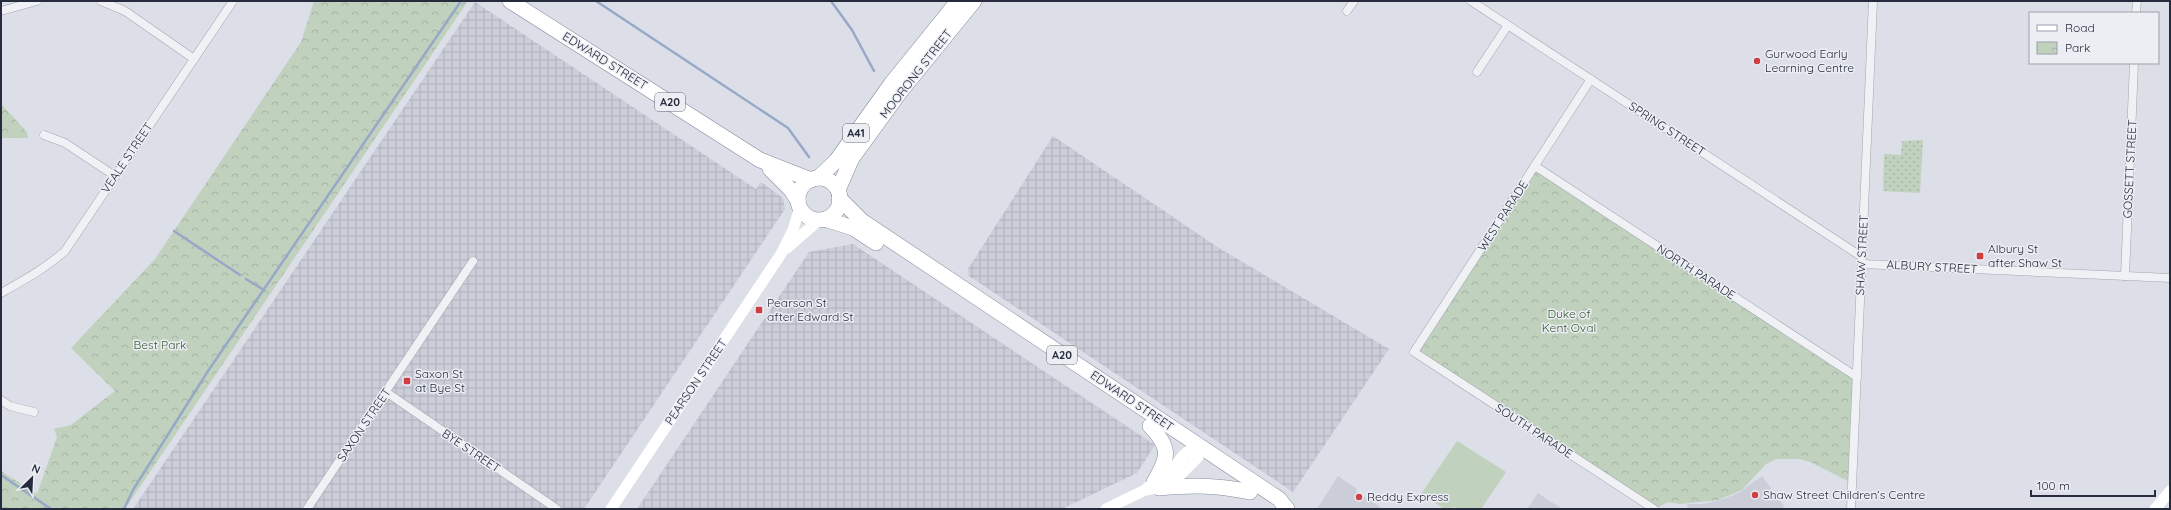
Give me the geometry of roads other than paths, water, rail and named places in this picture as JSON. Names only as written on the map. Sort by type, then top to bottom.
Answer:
[{"type":"highway","name":"EDWARD STREET","points":[[510,1],[760,160],[783,181],[799,204]]},
{"type":"highway","name":"MOORONG STREET","points":[[814,179],[836,161],[891,84],[958,1]]},
{"type":"highway","name":"MOORONG STREET","points":[[839,194],[852,158],[900,92],[974,1]]},
{"type":"highway","name":"EDWARD STREET","points":[[760,160],[814,179]]},
{"type":"highway","name":"A20","points":[[814,179],[827,180],[839,194]]},
{"type":"highway","name":"A41","points":[[799,204],[802,187],[814,179]]},
{"type":"highway","name":"EDWARD STREET","points":[[839,194],[862,220],[1194,451],[1250,492],[1273,507],[1280,509]]},
{"type":"highway","name":"A41","points":[[822,219],[836,210],[839,194]]},
{"type":"highway","name":"A20","points":[[799,204],[807,216],[822,219]]},
{"type":"highway","name":"EDWARD STREET","points":[[822,219],[844,224],[862,233],[1150,426],[1279,499],[1287,509]]},
{"type":"highway","points":[[1150,426],[1164,443],[1166,456],[1163,467],[1153,486],[1219,486],[1250,492]]},
{"type":"main road","name":"PEARSON STREET","points":[[611,509],[781,254],[793,230],[799,204]]},
{"type":"main road","name":"PEARSON STREET","points":[[781,254],[822,219]]},
{"type":"main road","points":[[1106,509],[1153,486],[1173,482],[1194,451]]},
{"type":"main road","points":[[2155,509],[2170,491]]},
{"type":"street","points":[[1,11],[37,1]]},
{"type":"street","points":[[101,1],[125,11],[194,59]]},
{"type":"street","name":"VEALE STREET","points":[[1,293],[50,264],[65,251],[233,1]]},
{"type":"street","points":[[1347,11],[1354,1]]},
{"type":"street","name":"SPRING STREET","points":[[1471,1],[1591,79],[1862,261]]},
{"type":"street","name":"SHAW STREET","points":[[1851,509],[1873,1]]},
{"type":"street","points":[[2136,12],[2137,1]]},
{"type":"street","points":[[1478,72],[1508,25]]},
{"type":"street","name":"GOSSETT STREET","points":[[2125,276],[2134,64]]},
{"type":"street","name":"WEST PARADE","points":[[1414,352],[1591,79]]},
{"type":"street","points":[[44,135],[65,143],[115,176]]},
{"type":"street","name":"NORTH PARADE","points":[[1535,166],[1857,377]]},
{"type":"street","name":"SAXON STREET","points":[[307,509],[473,261]]},
{"type":"street","name":"ALBURY STREET","points":[[1862,261],[2170,278]]},
{"type":"street","name":"SOUTH PARADE","points":[[1414,352],[1654,509]]},
{"type":"street","name":"BYE STREET","points":[[386,392],[557,509]]},
{"type":"street","points":[[1,400],[10,406],[34,412]]},
{"type":"waterway","points":[[124,509],[133,490],[208,371],[461,1]]},
{"type":"waterway","points":[[596,1],[788,128],[809,157]]},
{"type":"waterway","points":[[831,1],[852,30],[874,71]]},
{"type":"waterway","points":[[174,231],[240,275]]},
{"type":"waterway","points":[[246,279],[264,290]]},
{"type":"waterway","points":[[1,475],[51,509]]},
{"type":"place","name":"Gurwood Early Learning Centre","points":[[1757,61]]},
{"type":"place","name":"Albury St after Shaw St","points":[[1980,256]]},
{"type":"place","name":"Pearson St after Edward St","points":[[759,310]]},
{"type":"place","name":"Saxon St at Bye St","points":[[407,381]]},
{"type":"place","name":"Shaw Street Children’s Centre","points":[[1755,495]]},
{"type":"place","name":"Reddy Express","points":[[1359,497]]},
{"type":"park label","name":"Duke of Kent Oval","points":[[1569,321]]},
{"type":"park label","name":"Best Park","points":[[160,345]]}]
